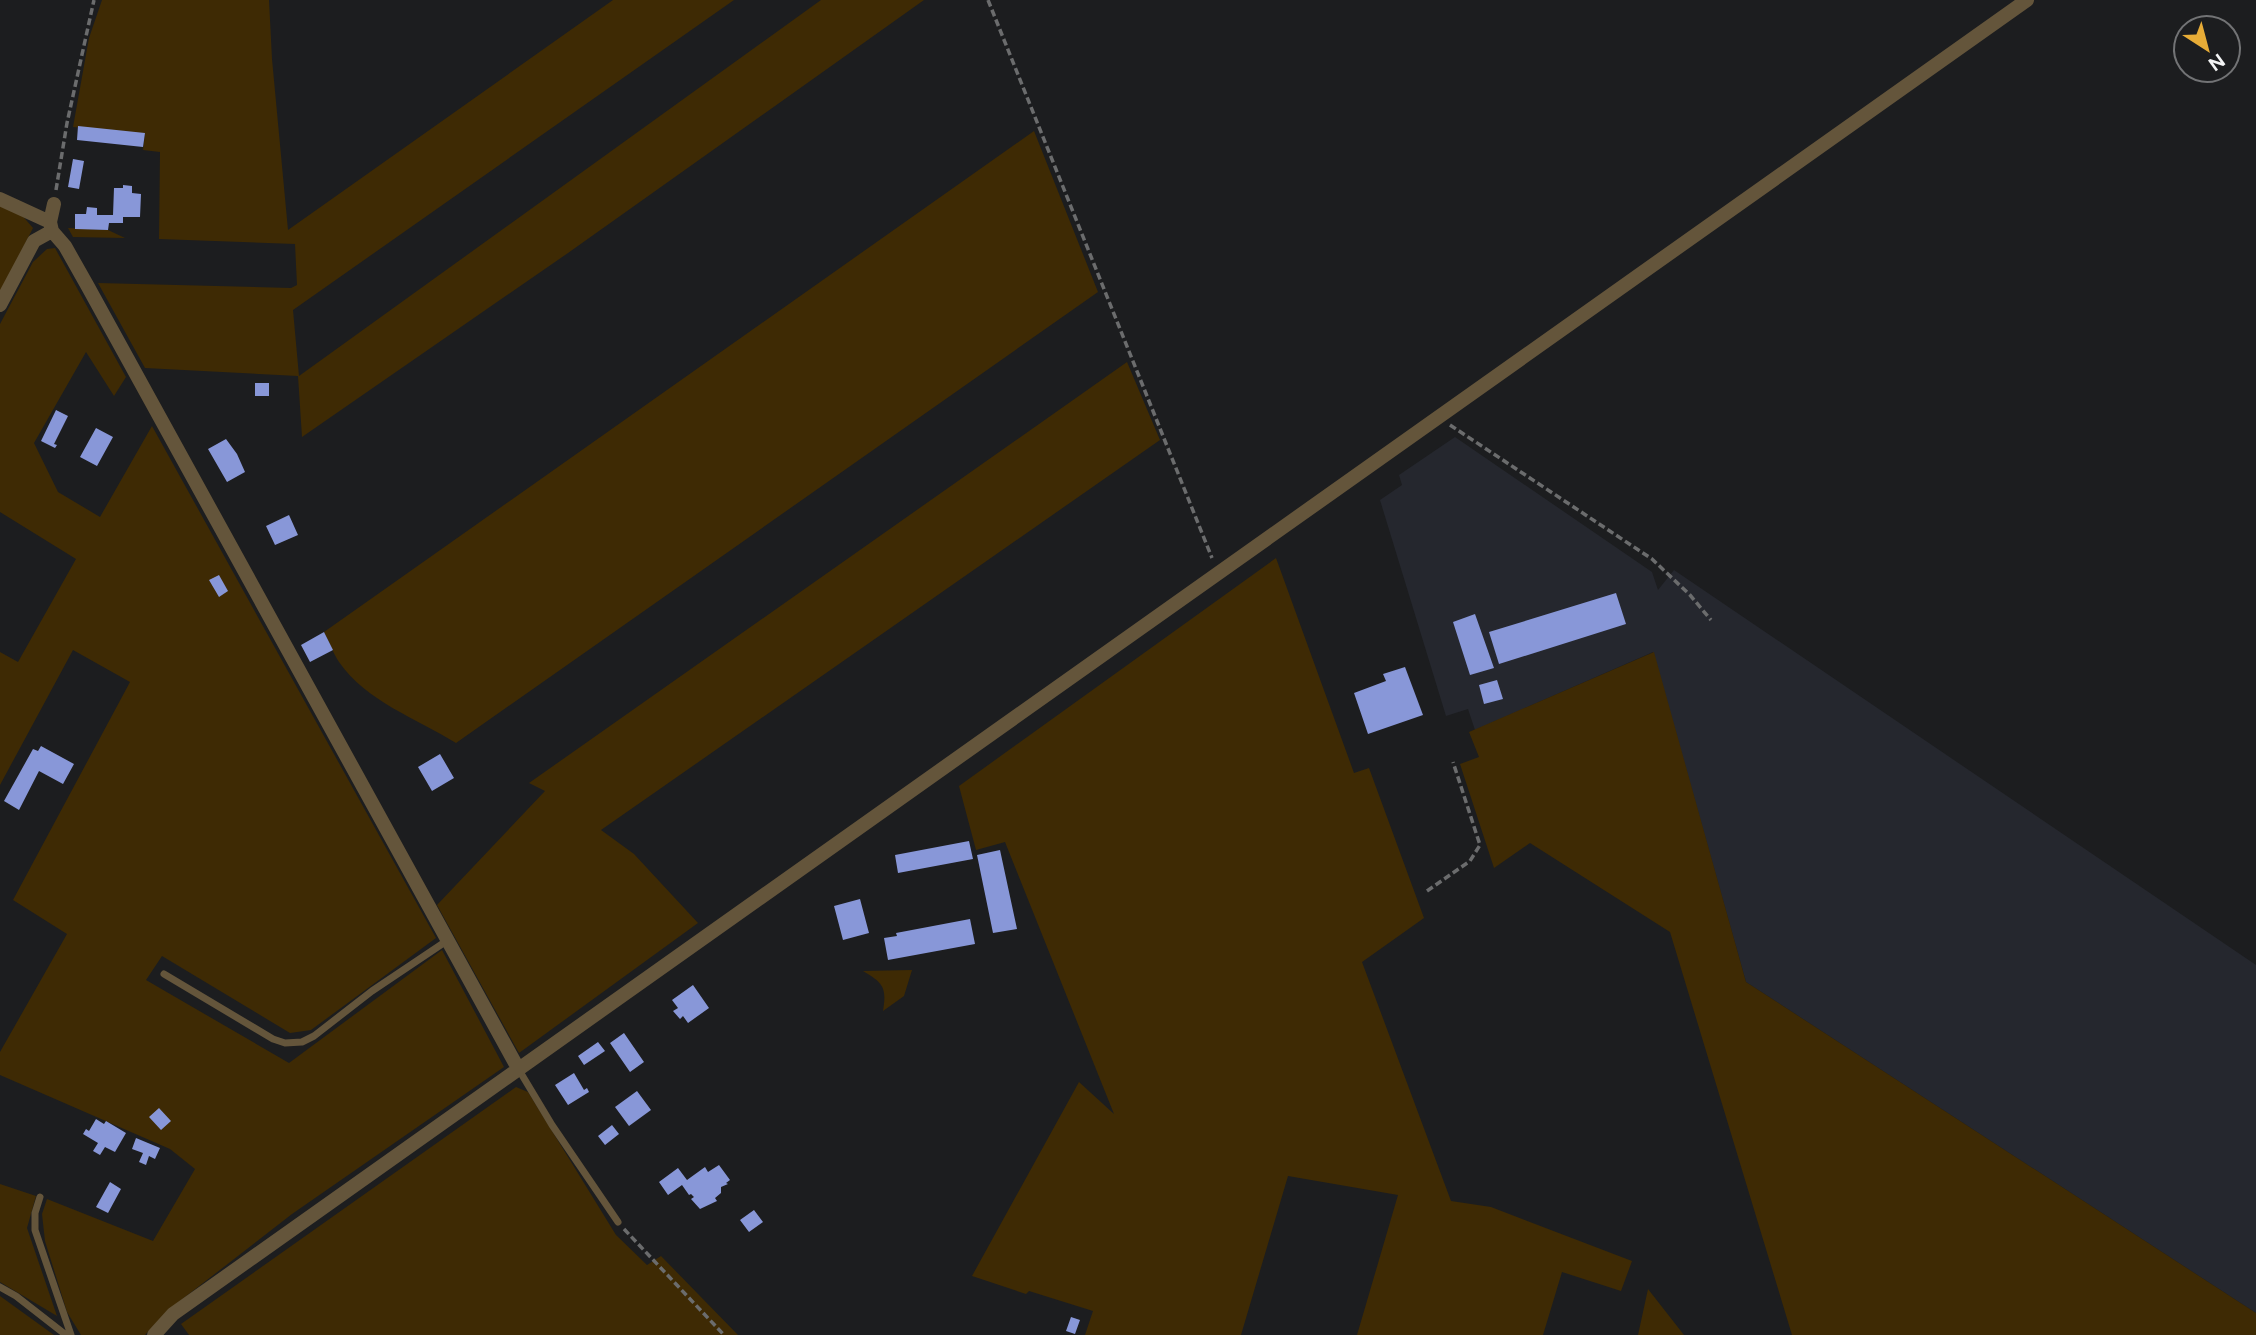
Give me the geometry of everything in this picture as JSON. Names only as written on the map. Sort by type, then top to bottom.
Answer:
[{"type":"street","points":[[154,1335],[173,1314],[2027,0]]},
{"type":"street","points":[[0,199],[51,226],[65,246],[519,1070]]},
{"type":"street","points":[[0,305],[34,242],[51,226],[54,204]]},
{"type":"lane","points":[[163,974],[273,1039],[285,1043],[302,1042],[448,940]]},
{"type":"lane","points":[[519,1070],[552,1125],[618,1222]]},
{"type":"lane","points":[[40,1197],[35,1213],[35,1230],[69,1335]]},
{"type":"lane","points":[[0,1287],[69,1335]]},
{"type":"path","points":[[54,204],[67,123],[94,0]]},
{"type":"path","points":[[988,0],[1218,573]]},
{"type":"path","points":[[1438,417],[1652,559],[1690,595],[1711,620]]},
{"type":"path","points":[[1427,891],[1471,861],[1480,845],[1453,762]]},
{"type":"path","points":[[618,1222],[724,1335]]},
{"type":"shaded area","points":[[102,0],[269,0],[288,230],[613,0],[734,0],[293,310],[299,376],[821,0],[924,0],[568,253],[302,437],[298,376],[145,368],[98,283],[291,288],[297,285],[295,244],[159,239],[160,152],[143,150],[145,134],[73,127],[89,38]]},
{"type":"shaded area","points":[[1034,131],[1098,292],[456,743],[378,699],[350,676],[339,662],[324,632]]},
{"type":"shaded area","points":[[0,206],[20,213],[33,228],[0,293]]},
{"type":"shaded area","points":[[68,228],[108,230],[125,238],[73,237]]},
{"type":"shaded area","points":[[55,248],[126,377],[114,396],[86,352],[34,443],[58,492],[100,517],[152,426],[436,938],[311,1030],[290,1033],[162,956],[146,980],[289,1063],[442,950],[504,1067],[292,1214],[167,1311],[145,1335],[81,1335],[67,1312],[45,1241],[42,1214],[47,1199],[153,1241],[195,1169],[170,1149],[0,1075],[0,1052],[67,934],[13,900],[130,682],[73,650],[0,785],[0,652],[18,662],[76,559],[0,512],[0,324],[33,262],[47,249]]},
{"type":"shaded area","points":[[1127,362],[1160,440],[601,830],[634,854],[698,923],[519,1053],[437,905],[545,791],[529,783]]},
{"type":"shaded area","points":[[1455,437],[1652,572],[1658,590],[1674,570],[2256,965],[2256,1313],[1746,982],[1653,652],[1475,730],[1468,709],[1446,716],[1380,500],[1402,485],[1399,475]]},
{"type":"shaded area","points":[[1276,558],[1354,773],[1369,768],[1424,918],[1362,962],[1451,1201],[1491,1207],[1632,1261],[1621,1291],[1562,1272],[1543,1335],[1357,1335],[1398,1195],[1288,1176],[1241,1335],[1085,1335],[1093,1311],[1029,1291],[1026,1294],[972,1276],[1079,1082],[1114,1114],[1005,842],[976,850],[959,786]]},
{"type":"shaded area","points":[[1654,652],[1746,982],[2256,1313],[2256,1335],[1792,1335],[1670,932],[1530,843],[1494,868],[1460,764],[1479,757],[1469,732]]},
{"type":"shaded area","points":[[912,970],[904,996],[883,1011],[882,986],[863,971]]},
{"type":"shaded area","points":[[516,1087],[528,1092],[616,1235],[647,1265],[661,1256],[738,1335],[189,1335],[181,1324]]},
{"type":"shaded area","points":[[0,1184],[36,1196],[27,1228],[57,1316],[0,1282]]},
{"type":"shaded area","points":[[1648,1289],[1684,1335],[1638,1335]]},
{"type":"shaded area","points":[[0,1296],[54,1335],[0,1335]]},
{"type":"building","points":[[78,126],[145,133],[143,147],[77,140]]},
{"type":"building","points":[[73,159],[84,161],[79,189],[68,187]]},
{"type":"building","points":[[123,185],[132,186],[132,193],[141,194],[140,217],[123,217],[123,223],[109,223],[108,230],[75,229],[75,214],[86,214],[87,207],[97,208],[97,215],[113,215],[114,188],[123,188]]},
{"type":"building","points":[[255,383],[269,383],[269,396],[255,396]]},
{"type":"building","points":[[56,410],[68,416],[54,444],[57,445],[55,448],[41,441]]},
{"type":"building","points":[[96,428],[113,437],[97,466],[80,457]]},
{"type":"building","points":[[226,439],[245,472],[227,482],[208,449]]},
{"type":"building","points":[[289,515],[298,535],[275,545],[266,526]]},
{"type":"building","points":[[219,575],[228,591],[219,597],[209,580]]},
{"type":"building","points":[[1616,593],[1626,624],[1499,664],[1489,632]]},
{"type":"building","points":[[1475,614],[1494,668],[1470,675],[1453,622]]},
{"type":"building","points":[[324,632],[333,650],[310,662],[301,645]]},
{"type":"building","points":[[1405,667],[1423,715],[1368,734],[1354,693],[1386,681],[1383,674]]},
{"type":"building","points":[[1497,680],[1503,699],[1484,704],[1479,685]]},
{"type":"building","points":[[41,746],[74,764],[63,784],[39,771],[19,810],[4,801],[33,749],[38,751]]},
{"type":"building","points":[[440,754],[454,778],[432,791],[418,767]]},
{"type":"building","points":[[969,841],[973,859],[898,873],[895,855]]},
{"type":"building","points":[[1000,850],[1017,929],[993,933],[977,855]]},
{"type":"building","points":[[860,899],[869,933],[843,940],[834,906]]},
{"type":"building","points":[[970,919],[975,944],[888,960],[884,938],[897,936],[896,933]]},
{"type":"building","points":[[693,985],[709,1008],[688,1023],[683,1016],[680,1019],[673,1011],[678,1008],[672,1000]]},
{"type":"building","points":[[624,1033],[644,1062],[630,1072],[610,1043]]},
{"type":"building","points":[[598,1042],[605,1051],[584,1065],[578,1056]]},
{"type":"building","points":[[574,1073],[584,1090],[587,1088],[589,1092],[568,1105],[555,1085]]},
{"type":"building","points":[[637,1091],[651,1110],[629,1126],[615,1107]]},
{"type":"building","points":[[159,1108],[171,1121],[161,1130],[149,1117]]},
{"type":"building","points":[[96,1119],[104,1124],[106,1121],[126,1133],[115,1152],[105,1147],[100,1155],[93,1151],[98,1143],[83,1134],[86,1129],[89,1131]]},
{"type":"building","points":[[612,1125],[619,1134],[605,1145],[598,1136]]},
{"type":"building","points":[[136,1138],[160,1148],[155,1159],[149,1156],[146,1165],[139,1162],[143,1153],[132,1149]]},
{"type":"building","points":[[719,1165],[730,1180],[721,1187],[721,1193],[715,1198],[717,1201],[700,1209],[691,1199],[694,1197],[689,1195],[682,1185],[668,1195],[659,1182],[678,1168],[687,1180],[705,1167],[708,1172]]},
{"type":"building","points":[[110,1182],[121,1189],[108,1213],[96,1207]]},
{"type":"building","points":[[754,1210],[763,1222],[749,1232],[740,1220]]},
{"type":"building","points":[[1071,1317],[1080,1320],[1075,1334],[1066,1331]]}]
